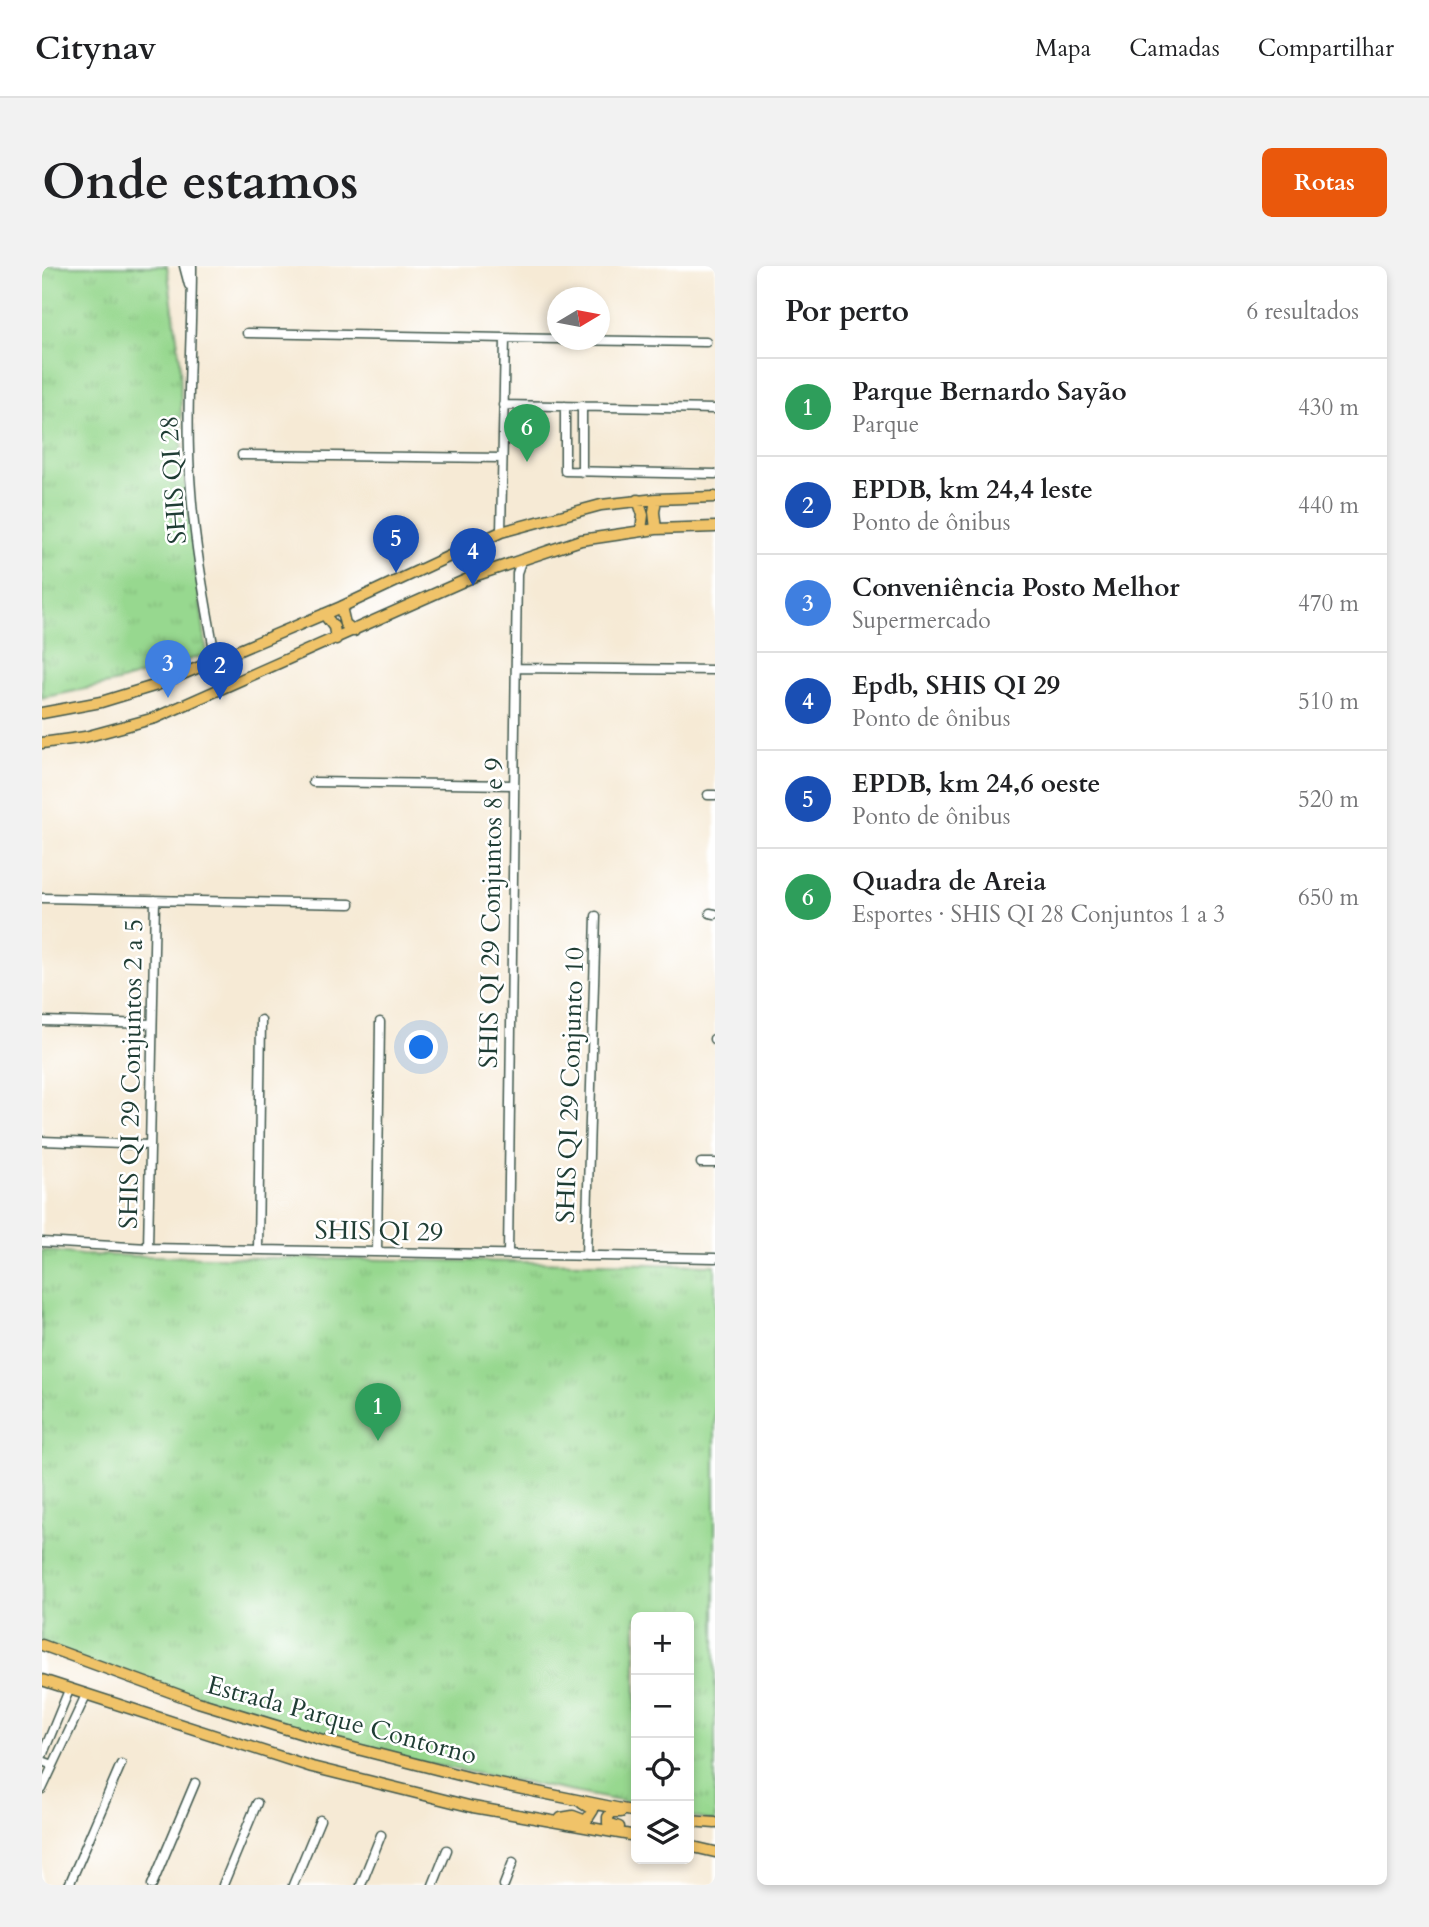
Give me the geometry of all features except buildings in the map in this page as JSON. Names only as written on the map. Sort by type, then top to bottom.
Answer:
[{"type":"main road","points":[[42,713],[101,702],[157,685],[341,607],[501,532],[601,505],[638,500],[715,497]]},
{"type":"main road","points":[[656,499],[656,528]]},
{"type":"main road","points":[[638,500],[643,515],[641,530]]},
{"type":"main road","points":[[42,743],[85,737],[155,718],[477,575],[581,540],[656,528],[715,527]]},
{"type":"main road","points":[[341,607],[345,624],[354,631]]},
{"type":"main road","points":[[324,614],[334,627],[336,639]]},
{"type":"main road","name":"Estrada Parque Contorno","points":[[42,1645],[198,1702],[326,1741],[479,1780],[631,1812]]},
{"type":"main road","name":"Estrada Parque Contorno","points":[[42,1680],[312,1767],[473,1807],[631,1833]]},
{"type":"main road","points":[[550,1819],[573,1816],[586,1821],[593,1810],[572,1799]]},
{"type":"main road","points":[[631,1812],[612,1812],[608,1817],[608,1823],[631,1832]]},
{"type":"main road","points":[[694,1821],[715,1823]]},
{"type":"main road","points":[[694,1847],[715,1852]]},
{"type":"street","name":"SHIS QI 28","points":[[184,266],[192,294]]},
{"type":"street","name":"SHIS QI 28","points":[[192,266],[188,417],[191,490],[202,583],[216,661]]},
{"type":"street","points":[[247,333],[547,340]]},
{"type":"street","points":[[501,532],[505,339]]},
{"type":"street","points":[[610,341],[706,342]]},
{"type":"street","points":[[503,405],[715,409]]},
{"type":"street","points":[[565,406],[565,471],[715,474]]},
{"type":"street","points":[[582,407],[582,472]]},
{"type":"street","points":[[242,455],[502,458]]},
{"type":"street","name":"SHIS QI 29 Conjuntos 8 e 9","points":[[508,1254],[517,573],[522,559]]},
{"type":"street","points":[[509,564],[517,573]]},
{"type":"street","points":[[517,668],[715,670]]},
{"type":"street","points":[[313,782],[513,785]]},
{"type":"street","points":[[42,898],[351,904]]},
{"type":"street","name":"SHIS QI 29 Conjuntos 2 a 5","points":[[148,1248],[155,900]]},
{"type":"street","name":"SHIS QI 29 Conjunto 10","points":[[586,1256],[596,916]]},
{"type":"street","points":[[258,1250],[261,1020]]},
{"type":"street","points":[[42,1021],[152,1024]]},
{"type":"street","points":[[377,1252],[380,1022]]},
{"type":"street","points":[[42,1141],[149,1144]]},
{"type":"street","points":[[701,1163],[715,1163]]},
{"type":"street","name":"SHIS QI 29","points":[[42,1242],[148,1248],[715,1258]]},
{"type":"street","points":[[42,1756],[69,1690]]},
{"type":"street","points":[[42,1788],[86,1695]]},
{"type":"street","points":[[49,1740],[62,1745]]},
{"type":"street","points":[[42,1761],[53,1765]]},
{"type":"street","points":[[69,1885],[121,1764]]},
{"type":"street","points":[[152,1885],[195,1783]]},
{"type":"street","points":[[223,1885],[257,1803]]},
{"type":"street","points":[[293,1885],[320,1820]]},
{"type":"street","points":[[361,1885],[381,1835]]},
{"type":"street","points":[[432,1885],[447,1850]]},
{"type":"street","points":[[504,1885],[513,1862]]},
{"type":"green space","points":[[42,266],[167,266],[180,359],[182,459],[207,654],[118,682],[42,698]]},
{"type":"green space","points":[[42,1250],[82,1255],[715,1265],[715,1822],[694,1817],[694,1612],[631,1612],[631,1803],[371,1753],[42,1648]]},
{"type":"place","name":"Quadra de Areia","points":[[527,462]]},
{"type":"place","name":"EPDB, km 24,6 oeste","points":[[396,573]]},
{"type":"place","name":"Epdb, SHIS QI 29","points":[[473,586]]},
{"type":"place","name":"Conveniência Posto Melhor","points":[[168,698]]},
{"type":"place","name":"EPDB, km 24,4 leste","points":[[220,700]]},
{"type":"place","name":"Parque Bernardo Sayão","points":[[378,1441]]}]
